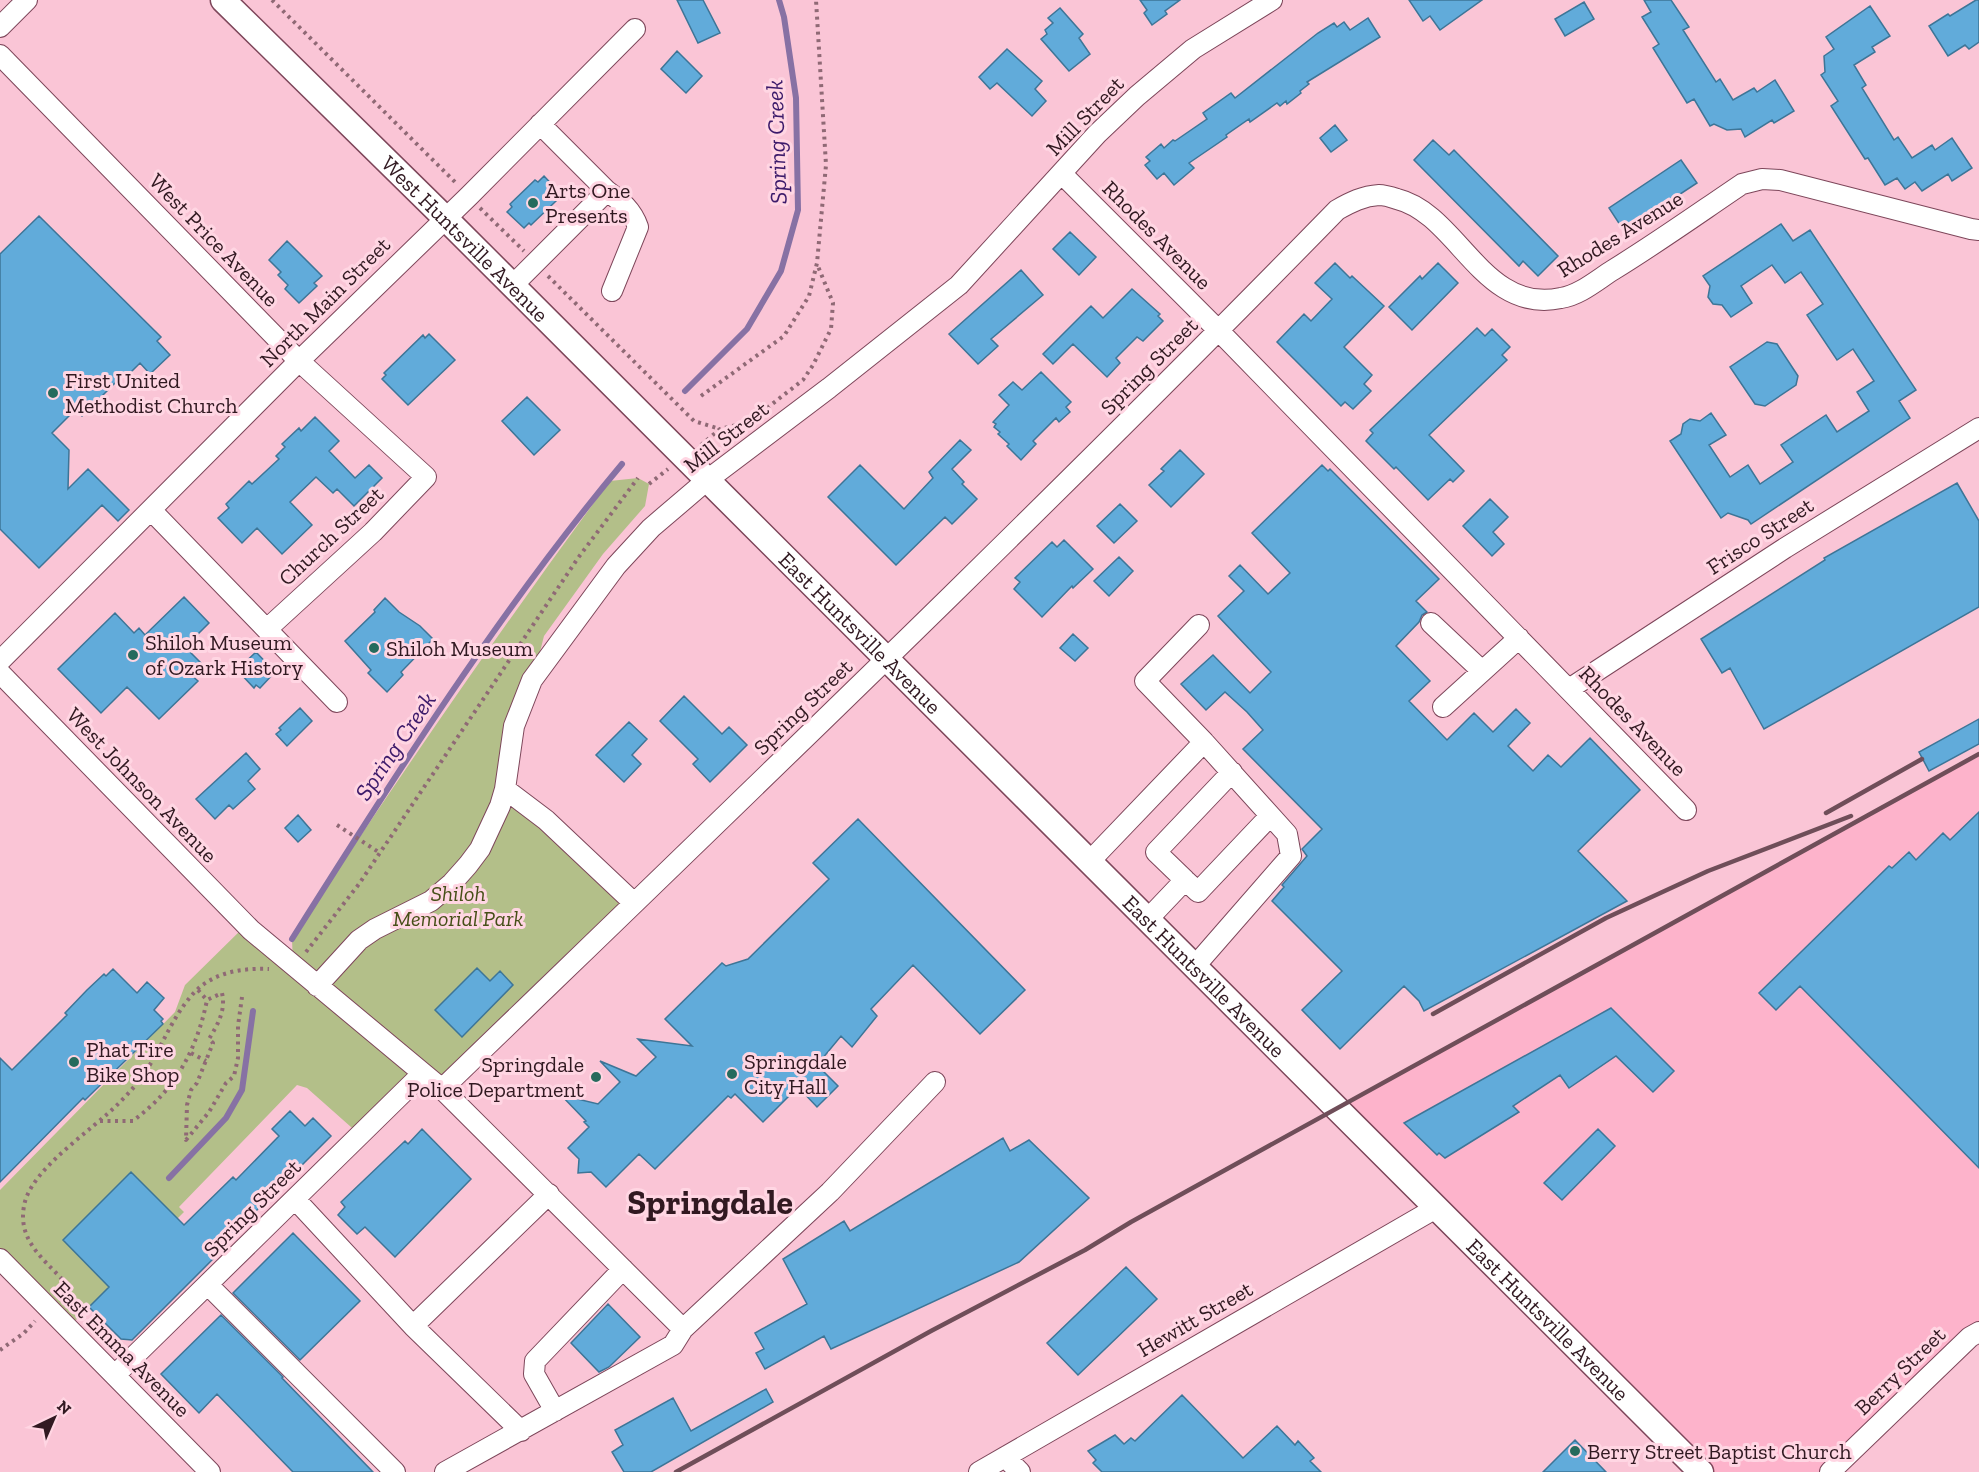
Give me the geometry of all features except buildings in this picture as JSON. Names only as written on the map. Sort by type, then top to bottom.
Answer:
[{"type":"main road","name":"West Huntsville Avenue","points":[[223,0],[445,218],[706,481]]},
{"type":"main road","name":"East Huntsville Avenue","points":[[706,481],[1701,1472]]},
{"type":"street","points":[[0,27],[27,0]]},
{"type":"street","name":"Mill Street","points":[[317,986],[359,940],[375,929],[431,902],[452,884],[480,849],[493,824],[505,789],[514,726],[532,680],[616,566],[651,528],[706,481],[829,388],[959,285],[1097,134],[1193,48],[1272,0]]},
{"type":"street","name":"North Main Street","points":[[0,661],[635,29]]},
{"type":"street","name":"West Price Avenue","points":[[0,55],[299,361],[426,477]]},
{"type":"street","points":[[540,124],[634,216],[638,227],[612,291]]},
{"type":"street","name":"Rhodes Avenue","points":[[1062,174],[1219,331],[1686,810]]},
{"type":"street","name":"Rhodes Avenue","points":[[1219,331],[1337,210],[1358,198],[1381,195],[1404,201],[1425,213],[1497,285],[1519,295],[1540,300],[1562,298],[1584,289],[1742,184],[1762,179],[1780,180],[1971,230],[1979,230]]},
{"type":"street","points":[[512,286],[607,190]]},
{"type":"street","name":"Spring Street","points":[[442,1089],[887,659],[1219,331]]},
{"type":"street","name":"Frisco Street","points":[[1569,689],[1785,548],[1979,428]]},
{"type":"street","name":"Church Street","points":[[267,629],[373,532],[426,477]]},
{"type":"street","points":[[151,510],[337,702]]},
{"type":"street","points":[[1431,623],[1482,671]]},
{"type":"street","points":[[1195,966],[1291,856],[1287,834],[1204,742],[1144,681],[1199,625]]},
{"type":"street","points":[[1443,707],[1519,638]]},
{"type":"street","name":"West Johnson Avenue","points":[[0,672],[251,930],[442,1089],[683,1329]]},
{"type":"street","points":[[1090,861],[1204,742]]},
{"type":"street","points":[[1232,772],[1156,852],[1198,892],[1270,816]]},
{"type":"street","points":[[505,789],[546,820],[634,903]]},
{"type":"street","points":[[1148,919],[1185,880]]},
{"type":"street","name":"Spring Street","points":[[115,1375],[423,1074]]},
{"type":"street","points":[[445,1472],[673,1345],[683,1329],[830,1192],[934,1082]]},
{"type":"street","points":[[413,1326],[549,1194]]},
{"type":"street","points":[[295,1199],[413,1326],[520,1431]]},
{"type":"street","name":"Hewitt Street","points":[[979,1472],[1436,1208]]},
{"type":"street","name":"East Emma Avenue","points":[[0,1259],[210,1472]]},
{"type":"street","points":[[555,1411],[534,1374],[535,1361],[623,1269]]},
{"type":"street","points":[[208,1285],[394,1472]]},
{"type":"street","name":"Berry Street","points":[[1830,1472],[1970,1337],[1979,1332]]},
{"type":"street","points":[[1005,1457],[1020,1472]]},
{"type":"path","points":[[272,0],[694,422],[720,429]]},
{"type":"path","points":[[701,396],[784,336],[809,296],[817,263],[826,165],[816,0]]},
{"type":"path","points":[[648,483],[720,429],[741,424],[758,415],[803,380],[831,329],[833,303],[817,263]]},
{"type":"path","points":[[310,947],[359,884],[578,558],[638,478]]},
{"type":"path","points":[[337,825],[380,853]]},
{"type":"path","points":[[58,1276],[29,1243],[22,1223],[24,1203],[30,1189],[40,1174],[134,1087],[147,1070],[189,998],[217,975],[259,969]]},
{"type":"path","points":[[198,990],[207,1000]]},
{"type":"path","points":[[207,1000],[222,993],[224,1003],[219,1022],[209,1039],[213,1043],[206,1061],[197,1083],[190,1090],[186,1140],[209,1112],[226,1083],[234,1076],[238,1058],[238,1026],[242,997]]},
{"type":"path","points":[[99,1120],[134,1121],[162,1095],[191,1053],[202,1023],[207,1000]]},
{"type":"path","points":[[191,1053],[206,1061]]},
{"type":"shaded area","points":[[1979,754],[1979,1332],[1830,1472],[1701,1472],[1338,1108]]},
{"type":"green space","name":"Shiloh Memorial Park","points":[[638,478],[649,484],[645,506],[603,554],[544,636],[505,789],[634,903],[442,1089],[422,1074],[360,1135],[307,1088],[297,1085],[179,1207],[184,1212],[68,1328],[0,1259],[0,1190],[175,1012],[185,985],[246,925],[293,965],[292,939],[487,651],[610,481]]},
{"type":"waterway","name":"Spring Creek","points":[[685,391],[747,329],[781,271],[798,210],[796,98],[784,17],[779,0]]},
{"type":"waterway","name":"Spring Creek","points":[[292,939],[369,817],[490,636],[533,577],[622,464]]},
{"type":"waterway","name":"Spring Creek","points":[[169,1178],[226,1118],[242,1090],[253,1011]]},
{"type":"railway","points":[[676,1472],[931,1331],[1085,1250],[1131,1222],[1979,754]]},
{"type":"railway","points":[[1826,813],[1922,759]]},
{"type":"railway","points":[[1433,1014],[1606,918],[1708,871],[1851,816]]},
{"type":"place","name":"Arts One Presents","points":[[533,203]]},
{"type":"place","name":"First United Methodist Church","points":[[53,393]]},
{"type":"place","name":"Shiloh Museum","points":[[374,648]]},
{"type":"place","name":"Shiloh Museum of Ozark History","points":[[133,655]]},
{"type":"place","name":"Phat Tire Bike Shop","points":[[74,1062]]},
{"type":"place","name":"Springdale City Hall","points":[[732,1074]]},
{"type":"place","name":"Springdale Police Department","points":[[596,1077]]},
{"type":"place","name":"Berry Street Baptist Church","points":[[1575,1451]]},
{"type":"district","name":"Springdale","points":[[710,1202]]}]
